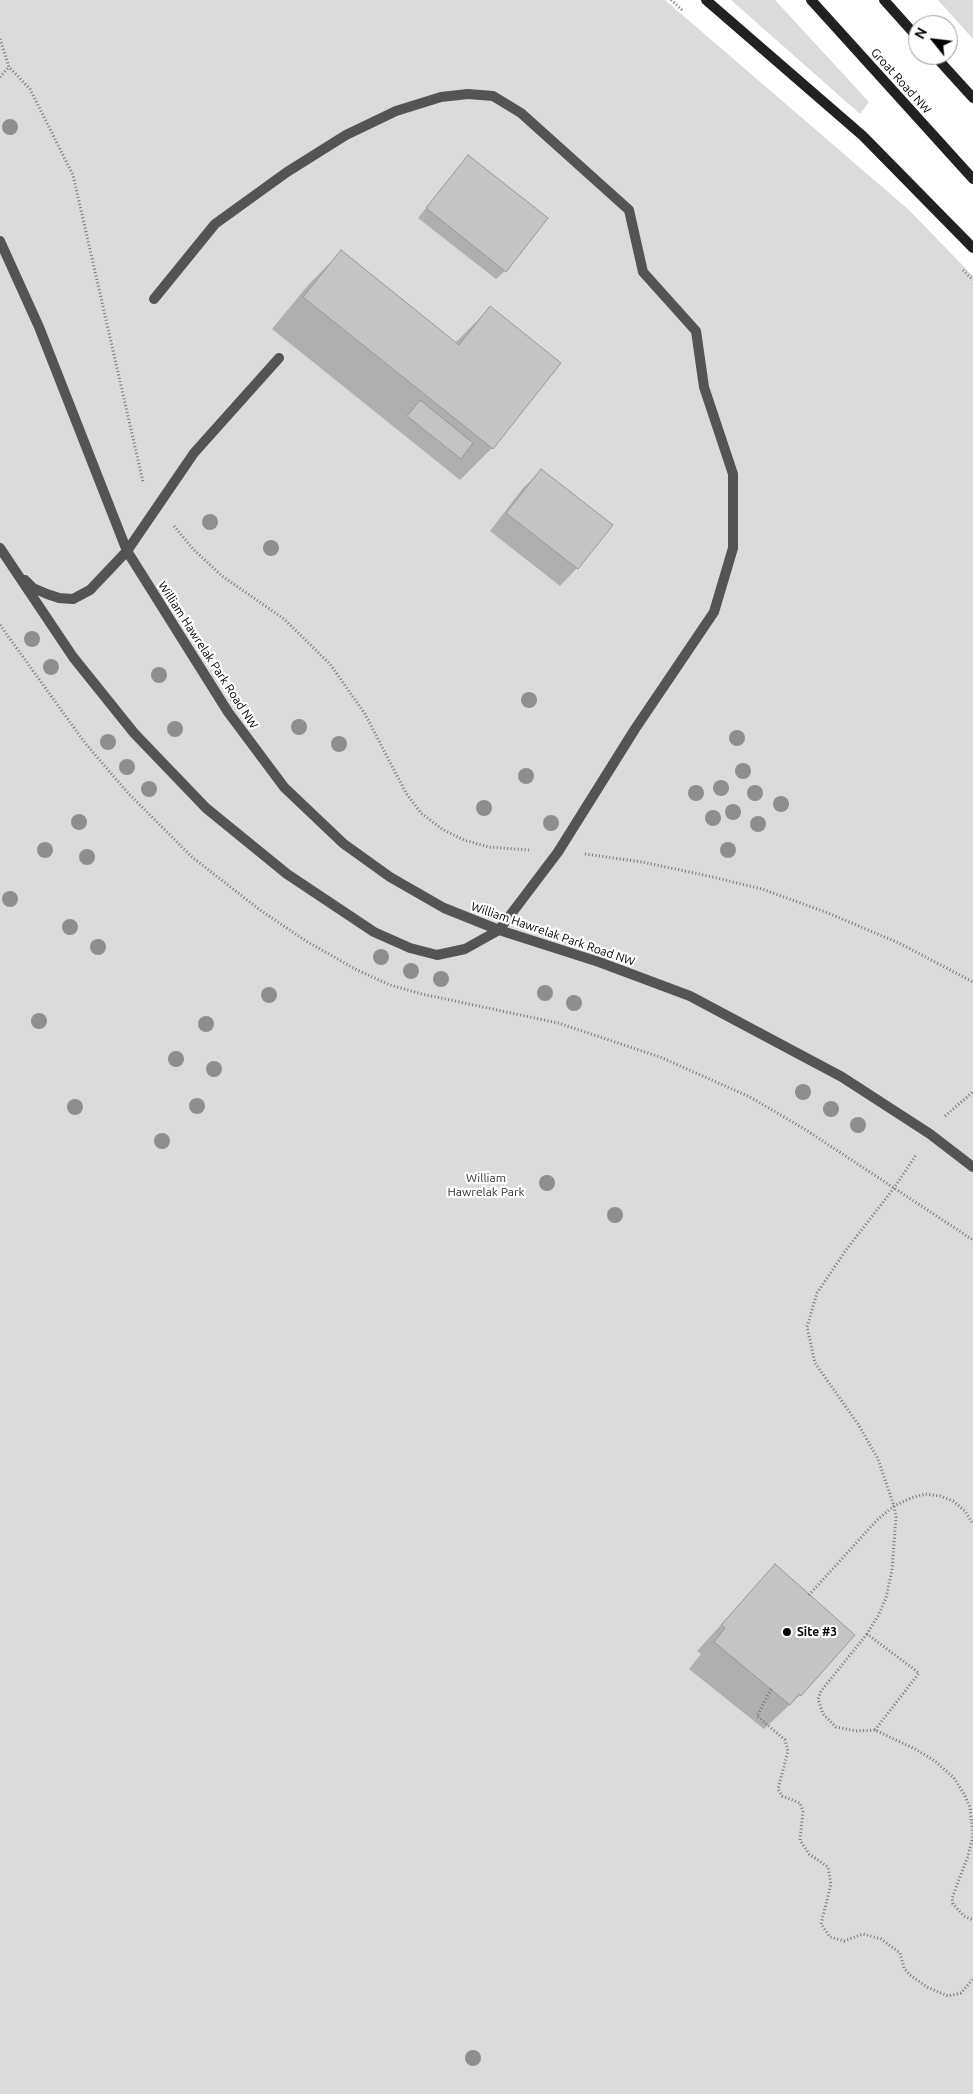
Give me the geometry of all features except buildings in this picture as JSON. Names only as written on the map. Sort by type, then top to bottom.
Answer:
[{"type":"main road","points":[[706,0],[863,136],[973,248]]},
{"type":"main road","name":"Groat Road NW","points":[[811,0],[973,178]]},
{"type":"main road","points":[[884,0],[908,27]]},
{"type":"main road","points":[[943,65],[973,98]]},
{"type":"street","points":[[0,548],[73,657],[134,733],[206,808],[287,874],[374,932],[410,948],[437,955],[465,949],[499,930],[558,852],[635,729],[714,612],[733,548],[733,474],[704,388],[696,331],[643,272],[629,210],[521,113],[493,96],[468,94],[441,97],[396,111],[346,135],[287,172],[215,224],[154,298]]},
{"type":"street","name":"William Hawrelak Park Road NW","points":[[0,241],[39,327],[127,552],[228,712],[284,787],[344,844],[390,877],[444,908],[499,930],[599,962],[690,996],[842,1076],[930,1134],[973,1168]]},
{"type":"street","points":[[16,573],[33,588],[59,598],[74,599],[90,590],[127,552],[194,453],[279,358]]},
{"type":"path","points":[[671,0],[686,13]]},
{"type":"path","points":[[0,39],[10,67],[30,89],[73,175],[145,488]]},
{"type":"path","points":[[0,77],[10,67]]},
{"type":"path","points":[[959,267],[973,280]]},
{"type":"path","points":[[168,519],[193,549],[222,576],[284,619],[330,664],[365,714],[406,793],[422,813],[442,829],[464,840],[489,847],[538,851]]},
{"type":"path","points":[[576,853],[651,864],[762,890],[828,913],[900,943],[973,982]]},
{"type":"path","points":[[941,1119],[973,1092]]},
{"type":"path","points":[[918,1153],[894,1188],[846,1250],[817,1293],[807,1327],[815,1363],[858,1424],[878,1459],[894,1506],[896,1518],[886,1598],[867,1634],[821,1691],[818,1698],[823,1714],[836,1727],[850,1730],[875,1730],[916,1748],[935,1761],[954,1778],[970,1807],[973,1836],[968,1856],[952,1898],[956,1910],[973,1920]]},
{"type":"path","points":[[809,1595],[877,1520],[894,1506],[925,1494],[940,1496],[953,1501],[965,1511],[973,1524]]},
{"type":"path","points":[[867,1634],[918,1673],[875,1730]]},
{"type":"path","points":[[771,1689],[757,1716],[785,1740],[788,1751],[778,1789],[782,1796],[800,1803],[803,1811],[800,1840],[809,1854],[828,1867],[831,1884],[821,1924],[825,1931],[830,1937],[844,1941],[863,1934],[881,1939],[900,1953],[904,1968],[910,1975],[927,1987],[948,1996],[961,1993],[973,1979]]},
{"type":"green space","name":"William Hawrelak Park","points":[[0,0],[665,0],[909,210],[973,276],[973,2094],[0,2094]]},
{"type":"green space","points":[[731,0],[775,0],[869,102],[860,114]]},
{"type":"green space","points":[[938,0],[973,0],[973,39],[958,22],[958,15],[951,15]]},
{"type":"place","name":"Site #3","points":[[787,1632]]}]
